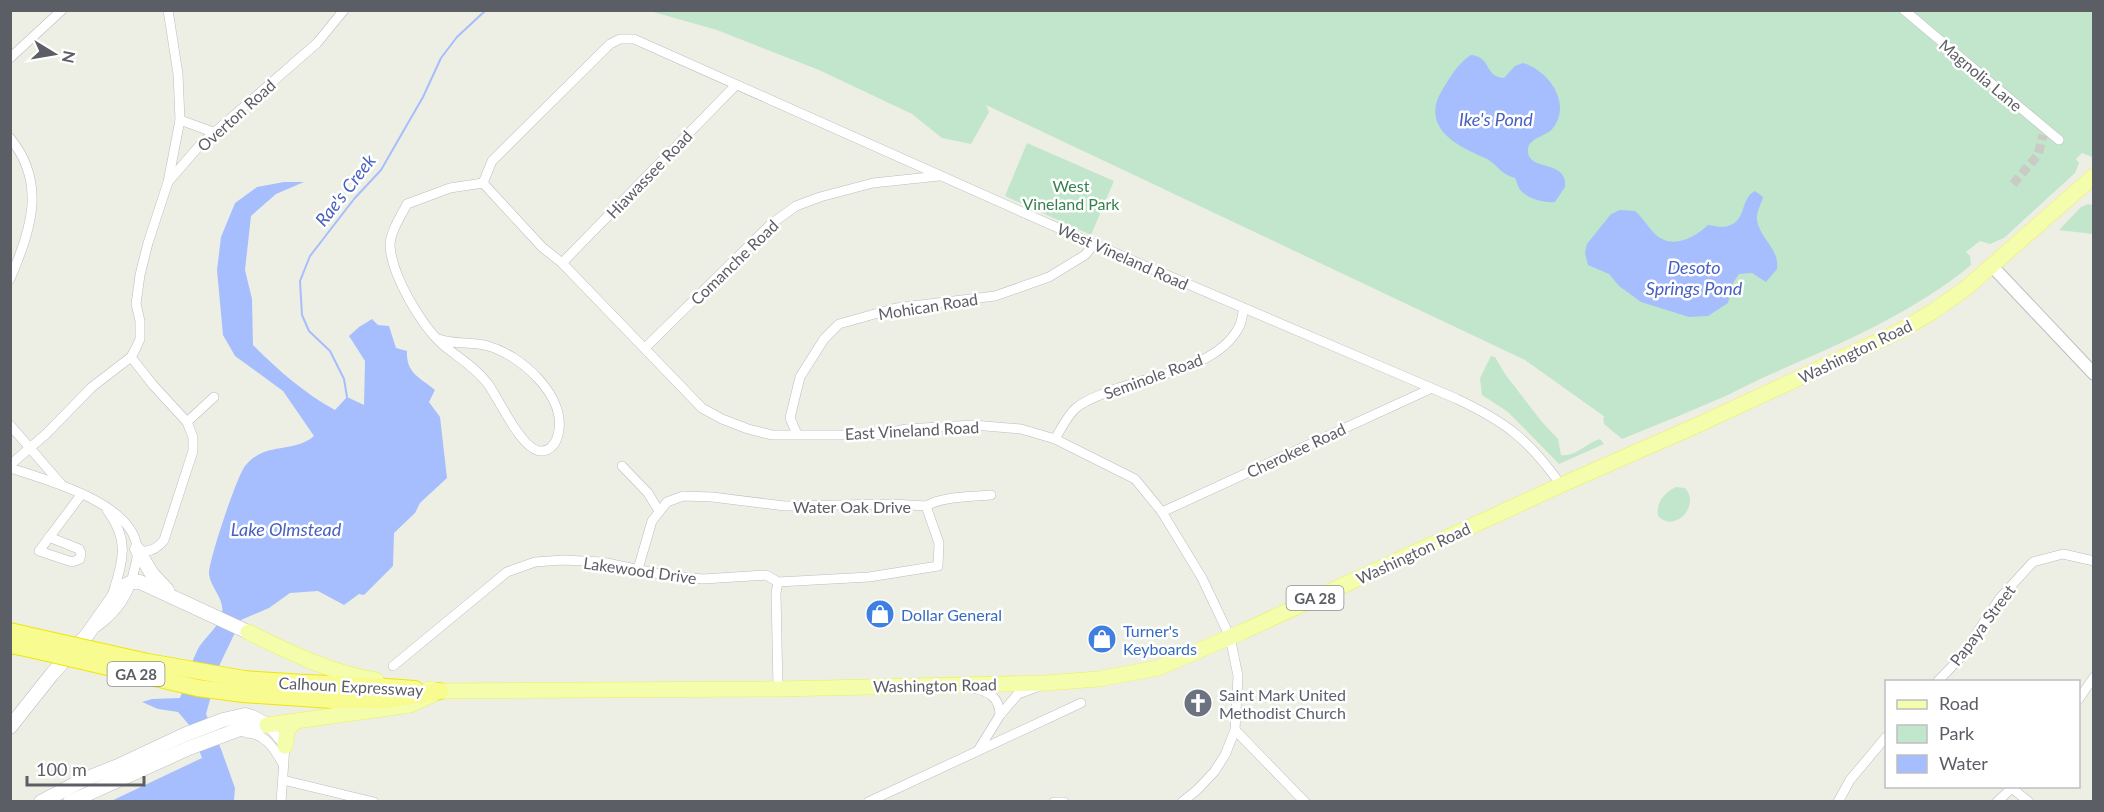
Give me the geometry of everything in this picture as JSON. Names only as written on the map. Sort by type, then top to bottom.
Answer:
[{"type":"highway","name":"Calhoun Expressway","points":[[10,631],[33,643],[198,688],[244,686],[332,700],[375,700],[440,691]]},
{"type":"highway","name":"Calhoun Expressway","points":[[10,645],[33,643]]},
{"type":"main road","name":"Washington Road","points":[[440,691],[778,689],[1046,683],[1098,679],[1158,668],[1230,638],[1900,331],[1948,301],[1992,266],[2094,176]]},
{"type":"main road","points":[[137,549],[152,574],[172,596]]},
{"type":"main road","points":[[10,727],[52,674],[87,635],[120,588],[132,582],[140,582],[306,659],[352,676],[440,691]]},
{"type":"main road","points":[[41,801],[118,766],[226,727],[240,729],[410,705],[440,691]]},
{"type":"main road","points":[[285,746],[287,730],[296,721]]},
{"type":"main road","points":[[70,801],[187,741]]},
{"type":"street","points":[[10,58],[62,10]]},
{"type":"street","points":[[168,10],[178,74],[180,120],[168,182]]},
{"type":"street","name":"Magnolia Lane","points":[[1904,10],[2059,140]]},
{"type":"street","name":"Overton Road","points":[[131,357],[140,339],[140,321],[136,304],[140,275],[168,182],[213,132],[317,43],[339,13]]},
{"type":"street","name":"West Vineland Road","points":[[483,183],[492,161],[610,44],[620,39],[634,39],[1094,244],[1474,407],[1510,428],[1543,460],[1560,485]]},
{"type":"street","name":"Hiawassee Road","points":[[562,263],[736,85]]},
{"type":"street","points":[[180,120],[213,132]]},
{"type":"street","points":[[10,138],[17,146],[28,171],[34,200],[32,219],[10,279]]},
{"type":"street","name":"Comanche Road","points":[[645,348],[771,224],[796,207],[820,197],[873,183],[940,176]]},
{"type":"street","points":[[438,339],[494,348],[546,385],[561,426],[556,442],[549,449],[541,452],[532,448],[519,433],[487,382],[438,339],[408,299],[395,269],[390,244],[395,226],[407,204],[450,188],[483,183]]},
{"type":"street","name":"East Vineland Road","points":[[483,183],[542,247],[562,263],[702,408],[722,419],[772,435],[878,435],[906,429],[973,424],[1021,429],[1055,438],[1135,479],[1162,512],[1202,578],[1230,638],[1238,676],[1239,697],[1235,730],[1225,755],[1214,772],[1197,790],[1182,801]]},
{"type":"street","name":"Mohican Road","points":[[797,434],[790,418],[800,377],[824,339],[839,324],[897,308],[995,296],[1049,277],[1085,255],[1094,244]]},
{"type":"street","points":[[1992,266],[2094,374]]},
{"type":"street","name":"Seminole Road","points":[[1055,438],[1076,409],[1091,399],[1121,386],[1193,364],[1216,352],[1239,326],[1244,309]]},
{"type":"street","points":[[87,635],[117,610],[132,582],[137,549],[129,527],[123,519],[104,506],[62,486],[10,466],[92,387],[131,357],[153,386],[186,422],[193,437],[193,451],[166,537],[156,548],[144,552],[137,549]]},
{"type":"street","name":"Cherokee Road","points":[[1162,512],[1430,388]]},
{"type":"street","points":[[186,422],[214,397]]},
{"type":"street","points":[[10,425],[62,486]]},
{"type":"street","points":[[622,466],[648,493],[659,511],[652,521],[638,569]]},
{"type":"street","points":[[49,537],[81,495]]},
{"type":"street","points":[[926,506],[933,502],[992,495]]},
{"type":"street","name":"Water Oak Drive","points":[[659,511],[667,502],[683,496],[712,497],[785,506],[893,504],[926,506],[939,543],[938,566],[869,577],[778,582]]},
{"type":"street","points":[[104,506],[118,525],[123,539],[120,569],[112,598]]},
{"type":"street","name":"Papaya Street","points":[[1938,680],[1961,657],[2000,598],[2033,562],[2063,554],[2094,561]]},
{"type":"street","name":"Lakewood Drive","points":[[393,666],[507,572],[535,562],[563,560],[602,562],[669,576],[703,579],[766,575],[778,582]]},
{"type":"street","points":[[778,582],[776,593],[778,689]]},
{"type":"street","points":[[2080,698],[2094,677]]},
{"type":"street","points":[[979,749],[1000,715],[1018,694],[1046,683]]},
{"type":"street","points":[[954,684],[992,695],[1000,703],[1000,715]]},
{"type":"street","points":[[868,801],[1081,703]]},
{"type":"street","points":[[267,725],[285,746],[281,801]]},
{"type":"street","points":[[226,727],[264,738],[273,747],[283,764]]},
{"type":"street","points":[[1235,730],[1305,801]]},
{"type":"street","points":[[1838,801],[1850,780],[1885,739]]},
{"type":"street","points":[[283,780],[374,801]]},
{"type":"street","points":[[1997,801],[2014,788],[2029,801]]},
{"type":"street","points":[[1054,801],[1064,801]]},
{"type":"green space","points":[[650,11],[2093,11],[2093,156],[2082,153],[2076,159],[2079,163],[2075,173],[2004,238],[1990,244],[1980,241],[1966,252],[1970,256],[1971,265],[1925,298],[1848,340],[1728,395],[1622,439],[1604,424],[1603,418],[1605,417],[1525,360],[986,105],[989,112],[971,144],[942,138],[912,114],[819,70],[717,30]]},
{"type":"green space","name":"West Vineland Park","points":[[1027,143],[1114,181],[1091,235],[1005,196]]},
{"type":"green space","points":[[2088,204],[2093,205],[2093,234],[2059,230],[2081,207]]},
{"type":"green space","points":[[1491,356],[1495,357],[1505,374],[1558,439],[1561,455],[1576,452],[1600,439],[1604,444],[1559,464],[1508,412],[1482,395],[1480,378]]},
{"type":"green space","points":[[1676,487],[1685,488],[1689,495],[1688,509],[1678,520],[1665,521],[1658,516],[1660,502],[1668,492]]},
{"type":"water","name":"Ike's Pond","points":[[1471,55],[1482,59],[1498,77],[1504,78],[1515,66],[1523,63],[1533,67],[1549,80],[1555,89],[1560,108],[1558,118],[1550,131],[1533,140],[1528,153],[1535,162],[1561,173],[1565,187],[1555,202],[1540,201],[1525,195],[1515,178],[1503,172],[1489,160],[1452,140],[1439,126],[1435,109],[1438,98],[1462,62]]},
{"type":"water","name":"Lake Olmstead","points":[[284,182],[304,182],[276,194],[251,216],[245,270],[252,299],[253,345],[292,380],[335,410],[347,397],[364,405],[365,361],[349,336],[372,319],[378,325],[389,326],[396,348],[407,351],[411,370],[435,390],[429,402],[440,417],[447,478],[420,503],[415,513],[394,533],[393,566],[364,595],[359,594],[344,605],[318,591],[290,593],[269,608],[241,620],[220,664],[206,714],[235,788],[234,801],[109,802],[202,758],[190,726],[178,712],[158,709],[142,702],[152,699],[180,698],[197,651],[220,618],[222,608],[210,579],[210,566],[230,501],[245,466],[261,453],[297,445],[314,436],[283,391],[235,356],[223,335],[217,270],[221,237],[235,203],[257,187]]},
{"type":"water","name":"Desoto Springs Pond","points":[[1755,191],[1763,197],[1757,220],[1776,256],[1777,269],[1766,282],[1752,273],[1739,274],[1733,283],[1728,303],[1708,316],[1689,317],[1641,302],[1619,286],[1609,274],[1588,265],[1585,253],[1587,244],[1611,214],[1620,210],[1635,211],[1655,234],[1662,239],[1676,242],[1690,238],[1708,225],[1723,227],[1734,223],[1741,215],[1750,194]]},
{"type":"waterway","name":"Rae's Creek","points":[[347,397],[344,379],[330,351],[309,331],[302,315],[300,281],[310,256],[354,199],[381,170],[423,97],[441,58],[457,37],[486,10]]},
{"type":"tunnel","points":[[2013,184],[2038,155],[2043,135]]},
{"type":"place","name":"Dollar General","points":[[880,614]]},
{"type":"place","name":"Turner's Keyboards","points":[[1102,639]]},
{"type":"place","name":"Saint Mark United Methodist Church","points":[[1198,703]]}]
